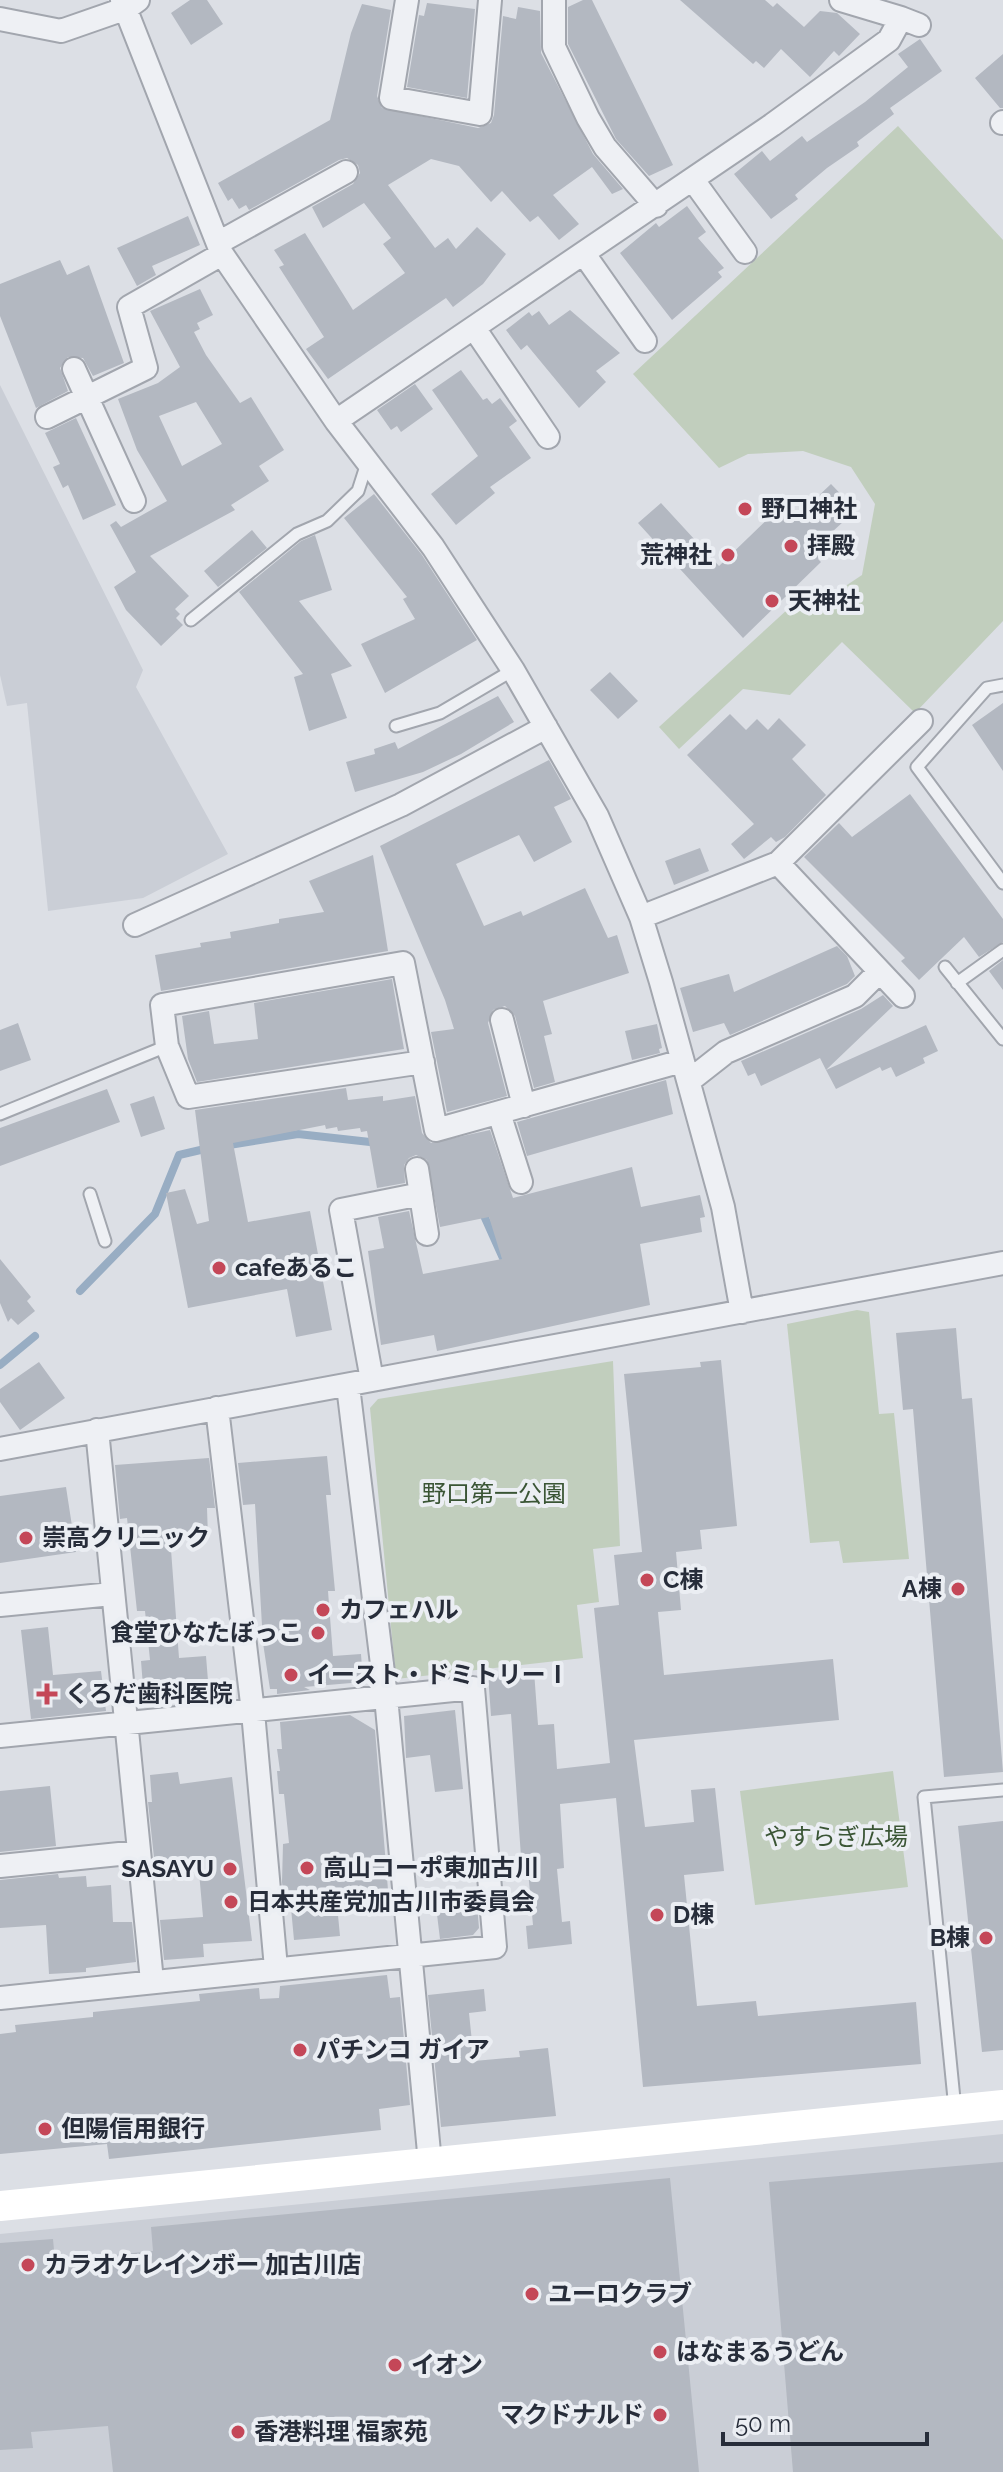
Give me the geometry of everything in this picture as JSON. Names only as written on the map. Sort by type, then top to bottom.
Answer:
[{"type":"street","points":[[407,0],[391,98],[480,114],[490,0]]},
{"type":"street","points":[[554,0],[554,47],[588,118],[605,147],[656,206]]},
{"type":"street","points":[[336,421],[656,206],[910,22],[841,0]]},
{"type":"street","points":[[0,19],[61,31],[129,3],[220,248],[336,421],[433,547],[546,727],[597,816],[641,917],[723,1207],[742,1312]]},
{"type":"street","points":[[47,417],[146,368],[129,307],[346,172]]},
{"type":"street","points":[[693,180],[745,252]]},
{"type":"street","points":[[584,254],[645,341]]},
{"type":"street","points":[[474,328],[548,437]]},
{"type":"street","points":[[74,369],[134,501]]},
{"type":"street","points":[[641,917],[778,863],[921,721]]},
{"type":"street","points":[[135,925],[401,805],[546,727]]},
{"type":"street","points":[[778,863],[857,945],[878,973],[903,996]]},
{"type":"street","points":[[423,1062],[188,1097],[167,1046],[162,1005],[403,963],[423,1062],[436,1130],[524,1106],[686,1071],[855,996],[878,973]]},
{"type":"street","points":[[502,1020],[524,1106]]},
{"type":"street","points":[[499,1113],[521,1182]]},
{"type":"street","points":[[417,1169],[427,1234]]},
{"type":"street","points":[[372,1380],[341,1210],[421,1194]]},
{"type":"street","points":[[0,1449],[1003,1263]]},
{"type":"street","points":[[348,1386],[386,1697],[430,2163]]},
{"type":"street","points":[[217,1408],[253,1712],[276,1968]]},
{"type":"street","points":[[97,1430],[152,1981]]},
{"type":"street","points":[[0,1605],[112,1594]]},
{"type":"street","points":[[0,1736],[473,1688],[495,1947],[0,1998]]},
{"type":"street","points":[[0,1866],[139,1852]]},
{"type":"street","points":[[0,2206],[1003,2105]]},
{"type":"lane","points":[[191,620],[297,534],[327,521],[358,491],[367,462]]},
{"type":"lane","points":[[396,726],[440,713],[513,670]]},
{"type":"lane","points":[[1003,685],[987,688],[917,767],[1003,883]]},
{"type":"lane","points":[[957,983],[1003,950]]},
{"type":"lane","points":[[945,967],[1003,1039]]},
{"type":"lane","points":[[0,1114],[167,1046]]},
{"type":"lane","points":[[90,1194],[105,1241]]},
{"type":"lane","points":[[955,2110],[924,1797],[1003,1790]]},
{"type":"shaded area","points":[[0,385],[143,670],[136,687],[228,854],[143,898],[48,911],[27,703],[7,706],[0,675]]},
{"type":"shaded area","points":[[1003,2134],[1003,2472],[0,2472],[0,2234]]},
{"type":"green space","points":[[898,126],[1003,240],[1003,621],[915,713],[842,642],[790,695],[743,689],[679,749],[659,727],[788,609],[811,609],[862,575],[875,504],[851,467],[803,451],[748,454],[719,468],[633,374]]},
{"type":"green space","points":[[857,1310],[869,1312],[879,1414],[894,1413],[909,1559],[843,1563],[839,1541],[810,1543],[787,1324]]},
{"type":"green space","name":"野口第一公園","points":[[613,1361],[620,1546],[593,1549],[599,1602],[577,1605],[583,1658],[396,1679],[370,1408],[378,1399]]},
{"type":"green space","name":"やすらぎ広場","points":[[893,1771],[908,1887],[755,1905],[740,1791]]},
{"type":"building","points":[[190,0],[207,0],[223,24],[191,45],[171,13]]},
{"type":"building","points":[[583,0],[592,0],[673,165],[649,176],[616,139],[568,44],[568,7]]},
{"type":"building","points":[[680,0],[765,0],[773,7],[777,3],[804,27],[820,11],[837,13],[860,34],[839,56],[834,51],[810,77],[781,49],[764,68],[756,61],[753,64]]},
{"type":"building","points":[[427,3],[475,9],[467,98],[407,87],[419,15],[424,16]]},
{"type":"building","points":[[362,4],[391,10],[377,96],[382,108],[478,128],[491,123],[494,115],[503,16],[516,19],[518,7],[540,11],[541,53],[593,154],[623,189],[612,194],[592,167],[553,195],[579,224],[559,240],[538,216],[530,222],[502,191],[491,202],[459,166],[431,159],[388,185],[435,248],[448,238],[456,249],[477,227],[506,254],[483,284],[453,307],[446,298],[328,379],[306,349],[324,337],[279,267],[284,265],[274,250],[305,233],[353,310],[405,273],[383,244],[391,238],[364,203],[323,228],[312,207],[353,184],[360,173],[358,165],[347,158],[339,160],[249,210],[246,205],[239,209],[232,198],[228,201],[218,183],[330,120],[351,33]]},
{"type":"building","points":[[920,39],[942,71],[890,108],[894,114],[857,142],[859,146],[827,168],[795,195],[798,199],[771,219],[734,174],[762,151],[770,161],[802,136],[807,142],[865,102],[908,67],[898,54]]},
{"type":"building","points":[[1003,54],[1003,108],[1000,108],[975,78]]},
{"type":"building","points":[[687,206],[706,232],[698,238],[724,268],[718,272],[722,277],[672,320],[620,253],[656,223],[659,227]]},
{"type":"building","points":[[188,216],[200,245],[152,266],[156,275],[137,286],[117,248]]},
{"type":"building","points":[[60,260],[67,275],[89,265],[124,363],[93,376],[83,358],[68,357],[60,368],[68,391],[36,408],[0,316],[0,284]]},
{"type":"building","points":[[200,289],[213,315],[197,323],[200,329],[194,332],[206,355],[240,403],[251,397],[284,450],[259,466],[269,481],[231,505],[235,510],[150,556],[189,596],[175,609],[180,614],[176,618],[183,625],[161,646],[126,610],[114,587],[136,572],[110,525],[116,521],[121,527],[167,501],[137,450],[118,399],[158,383],[180,367],[150,311]],"holes":[[[196,402],[222,444],[182,466],[159,416]]]},
{"type":"building","points":[[570,310],[620,353],[596,371],[606,382],[579,408],[527,345],[521,350],[506,330],[529,312],[532,316],[539,311],[549,325]]},
{"type":"building","points":[[461,370],[483,400],[487,398],[492,404],[500,398],[517,421],[509,427],[531,458],[490,487],[495,493],[456,525],[431,494],[478,456],[432,390]]},
{"type":"building","points":[[415,384],[433,409],[401,432],[397,426],[391,430],[377,410]]},
{"type":"building","points":[[76,418],[116,505],[83,520],[68,485],[63,488],[53,467],[60,464],[45,433]]},
{"type":"building","points":[[831,484],[856,510],[819,544],[826,551],[818,559],[821,562],[743,638],[638,523],[661,503],[719,566],[775,512],[780,517],[788,509],[796,517]]},
{"type":"building","points":[[374,494],[422,555],[477,640],[385,693],[361,644],[415,619],[403,599],[407,597],[344,518]]},
{"type":"building","points":[[252,530],[267,548],[218,587],[204,571]]},
{"type":"building","points":[[315,535],[332,590],[299,601],[352,666],[331,674],[347,718],[309,731],[294,677],[303,674],[239,592],[301,541]]},
{"type":"building","points":[[610,672],[638,701],[618,719],[590,690]]},
{"type":"building","points":[[498,696],[514,722],[461,754],[423,772],[355,792],[346,762],[375,754],[374,749],[395,742],[398,749]]},
{"type":"building","points":[[1003,703],[1003,771],[972,725]]},
{"type":"building","points":[[730,714],[746,730],[757,719],[768,730],[779,718],[806,745],[792,759],[826,795],[785,837],[776,842],[771,837],[744,859],[731,844],[754,824],[687,755]]},
{"type":"building","points":[[549,760],[571,799],[554,807],[572,842],[534,862],[519,835],[456,864],[484,926],[521,911],[523,916],[585,888],[608,938],[617,935],[629,973],[543,1001],[552,1034],[544,1036],[555,1082],[534,1088],[515,1016],[505,1006],[493,1010],[488,1023],[507,1096],[447,1112],[431,1032],[454,1029],[445,1000],[380,846]]},
{"type":"building","points":[[910,794],[1003,919],[1003,942],[979,957],[964,937],[919,980],[901,961],[905,958],[804,857],[839,823],[852,837]]},
{"type":"building","points":[[700,848],[709,871],[674,885],[665,861]]},
{"type":"building","points":[[373,855],[388,951],[161,991],[155,955],[201,947],[200,943],[231,938],[230,932],[279,923],[279,919],[324,912],[309,881]]},
{"type":"building","points":[[837,946],[847,956],[855,976],[847,984],[730,1035],[724,1023],[693,1032],[680,988],[729,974],[734,992]]},
{"type":"building","points":[[1003,960],[1003,990],[989,971]]},
{"type":"building","points":[[392,979],[404,1049],[197,1082],[188,1059],[182,1016],[209,1011],[214,1044],[258,1039],[254,1003]]},
{"type":"building","points":[[883,995],[893,1006],[826,1070],[820,1058],[761,1086],[755,1073],[748,1076],[741,1061],[861,1009]]},
{"type":"building","points":[[18,1023],[31,1060],[0,1071],[0,1030]]},
{"type":"building","points":[[657,1024],[662,1048],[659,1049],[660,1053],[632,1060],[625,1031]]},
{"type":"building","points":[[926,1025],[938,1051],[923,1058],[925,1063],[896,1077],[891,1067],[882,1071],[880,1067],[836,1089],[826,1070]]},
{"type":"building","points":[[666,1080],[673,1114],[527,1156],[517,1122]]},
{"type":"building","points":[[346,1088],[348,1100],[383,1096],[383,1101],[415,1096],[422,1133],[431,1143],[490,1130],[513,1198],[632,1167],[641,1207],[700,1195],[705,1217],[700,1218],[702,1232],[640,1244],[650,1305],[437,1351],[434,1335],[381,1345],[368,1251],[384,1248],[378,1217],[409,1211],[423,1274],[502,1259],[489,1217],[440,1227],[427,1160],[416,1155],[409,1158],[404,1165],[405,1183],[377,1188],[367,1131],[361,1132],[360,1128],[338,1131],[337,1127],[326,1129],[325,1125],[233,1143],[248,1222],[310,1211],[332,1330],[296,1337],[287,1289],[188,1308],[166,1193],[185,1189],[197,1224],[209,1221],[195,1110]]},
{"type":"building","points":[[107,1089],[120,1122],[0,1166],[0,1128]]},
{"type":"building","points":[[154,1096],[165,1129],[141,1137],[130,1104]]},
{"type":"building","points":[[0,1259],[31,1297],[27,1301],[35,1311],[18,1325],[11,1318],[8,1322],[0,1303]]},
{"type":"building","name":"A棟","points":[[956,1328],[962,1399],[972,1398],[1003,1772],[944,1777],[913,1409],[903,1410],[896,1333]]},
{"type":"building","points":[[721,1360],[737,1526],[700,1530],[702,1549],[676,1552],[681,1610],[658,1612],[664,1675],[833,1659],[839,1720],[634,1740],[645,1827],[694,1822],[691,1790],[715,1788],[724,1871],[684,1875],[697,2006],[756,2001],[758,2016],[916,2002],[921,2064],[643,2087],[616,1798],[560,1804],[564,1868],[557,1869],[562,1922],[570,1921],[572,1944],[528,1949],[526,1926],[533,1925],[528,1871],[522,1871],[511,1714],[491,1716],[488,1674],[534,1671],[538,1725],[554,1724],[557,1769],[610,1763],[594,1608],[619,1605],[614,1555],[642,1552],[624,1374],[701,1367],[700,1362]]},
{"type":"building","points":[[39,1362],[65,1398],[20,1430],[0,1402],[0,1389]]},
{"type":"building","points":[[327,1456],[331,1495],[326,1495],[335,1591],[328,1591],[333,1656],[361,1654],[363,1682],[304,1687],[310,1690],[277,1694],[277,1689],[270,1689],[263,1643],[255,1504],[243,1505],[238,1463]]},
{"type":"building","points":[[209,1458],[215,1508],[207,1508],[208,1537],[170,1536],[179,1658],[206,1656],[209,1693],[144,1699],[141,1661],[150,1660],[145,1611],[137,1611],[127,1518],[120,1519],[115,1465]]},
{"type":"building","points":[[66,1487],[76,1552],[0,1563],[0,1496]]},
{"type":"building","points":[[48,1627],[53,1675],[101,1671],[106,1711],[31,1719],[21,1630]]},
{"type":"building","points":[[455,1710],[463,1789],[435,1792],[430,1755],[406,1758],[404,1716]]},
{"type":"building","points":[[350,1715],[375,1730],[388,1890],[351,1894],[352,1903],[337,1905],[340,1936],[294,1940],[291,1908],[285,1909],[282,1882],[283,1844],[289,1843],[284,1794],[279,1794],[277,1771],[280,1771],[277,1749],[282,1749],[280,1722]]},
{"type":"building","points":[[178,1772],[180,1784],[232,1777],[252,1941],[203,1944],[204,1957],[164,1960],[160,1920],[203,1917],[199,1872],[156,1876],[148,1802],[152,1802],[150,1775]]},
{"type":"building","points":[[50,1786],[56,1846],[0,1852],[0,1791]]},
{"type":"building","name":"B棟","points":[[1003,1821],[1003,2050],[982,2052],[958,1826]]},
{"type":"building","points":[[58,1874],[59,1878],[86,1876],[87,1887],[111,1885],[113,1922],[132,1922],[136,1962],[86,1968],[86,1972],[49,1974],[46,1925],[0,1928],[0,1880]]},
{"type":"building","points":[[476,1893],[479,1928],[473,1935],[440,1939],[435,1898]]},
{"type":"building","points":[[387,1975],[390,1998],[400,1997],[410,2105],[379,2109],[381,2130],[109,2159],[107,2144],[0,2154],[0,2034],[16,2032],[15,2025],[93,2017],[93,2012],[200,2001],[199,1994],[259,1988],[260,1999],[279,1998],[280,1986]]},
{"type":"building","points":[[484,1989],[486,2011],[469,2013],[474,2061],[520,2057],[519,2051],[548,2048],[556,2116],[441,2127],[428,1995]]},
{"type":"building","points":[[1003,2162],[1003,2472],[793,2472],[769,2182]]},
{"type":"building","name":"イオン","points":[[670,2178],[699,2472],[113,2472],[108,2426],[31,2432],[33,2448],[0,2450],[0,2243],[53,2239],[55,2261],[153,2251],[151,2227]]},
{"type":"waterway","points":[[223,1146],[298,1134],[379,1143]]},
{"type":"waterway","points":[[80,1291],[155,1214],[179,1155],[209,1148]]},
{"type":"waterway","points":[[481,1209],[503,1258]]},
{"type":"waterway","points":[[0,1365],[35,1336]]},
{"type":"place","name":"野口神社","points":[[745,509]]},
{"type":"place","name":"拝殿","points":[[791,546]]},
{"type":"place","name":"荒神社","points":[[728,555]]},
{"type":"place","name":"天神社","points":[[772,601]]},
{"type":"place","name":"cafeあるこ","points":[[219,1268]]},
{"type":"place","name":"崇高クリニック","points":[[26,1538]]},
{"type":"place","name":"C棟","points":[[647,1580]]},
{"type":"place","name":"A棟","points":[[958,1589]]},
{"type":"place","name":"カフェハル","points":[[323,1610]]},
{"type":"place","name":"食堂ひなたぼっこ","points":[[318,1633]]},
{"type":"place","name":"イースト・ドミトリーⅠ","points":[[291,1675]]},
{"type":"place","name":"くろだ歯科医院","points":[[47,1694]]},
{"type":"place","name":"高山コーポ東加古川","points":[[307,1868]]},
{"type":"place","name":"SASAYU","points":[[230,1869]]},
{"type":"place","name":"日本共産党加古川市委員会","points":[[231,1902]]},
{"type":"place","name":"D棟","points":[[657,1915]]},
{"type":"place","name":"B棟","points":[[986,1938]]},
{"type":"place","name":"パチンコ ガイア","points":[[300,2050]]},
{"type":"place","name":"但陽信用銀行","points":[[45,2129]]},
{"type":"place","name":"カラオケレインボー 加古川店","points":[[28,2265]]},
{"type":"place","name":"ユーロクラブ","points":[[532,2294]]},
{"type":"place","name":"はなまるうどん","points":[[660,2352]]},
{"type":"place","name":"イオン","points":[[395,2365]]},
{"type":"place","name":"マクドナルド","points":[[660,2415]]},
{"type":"place","name":"香港料理 福家苑","points":[[238,2432]]}]
